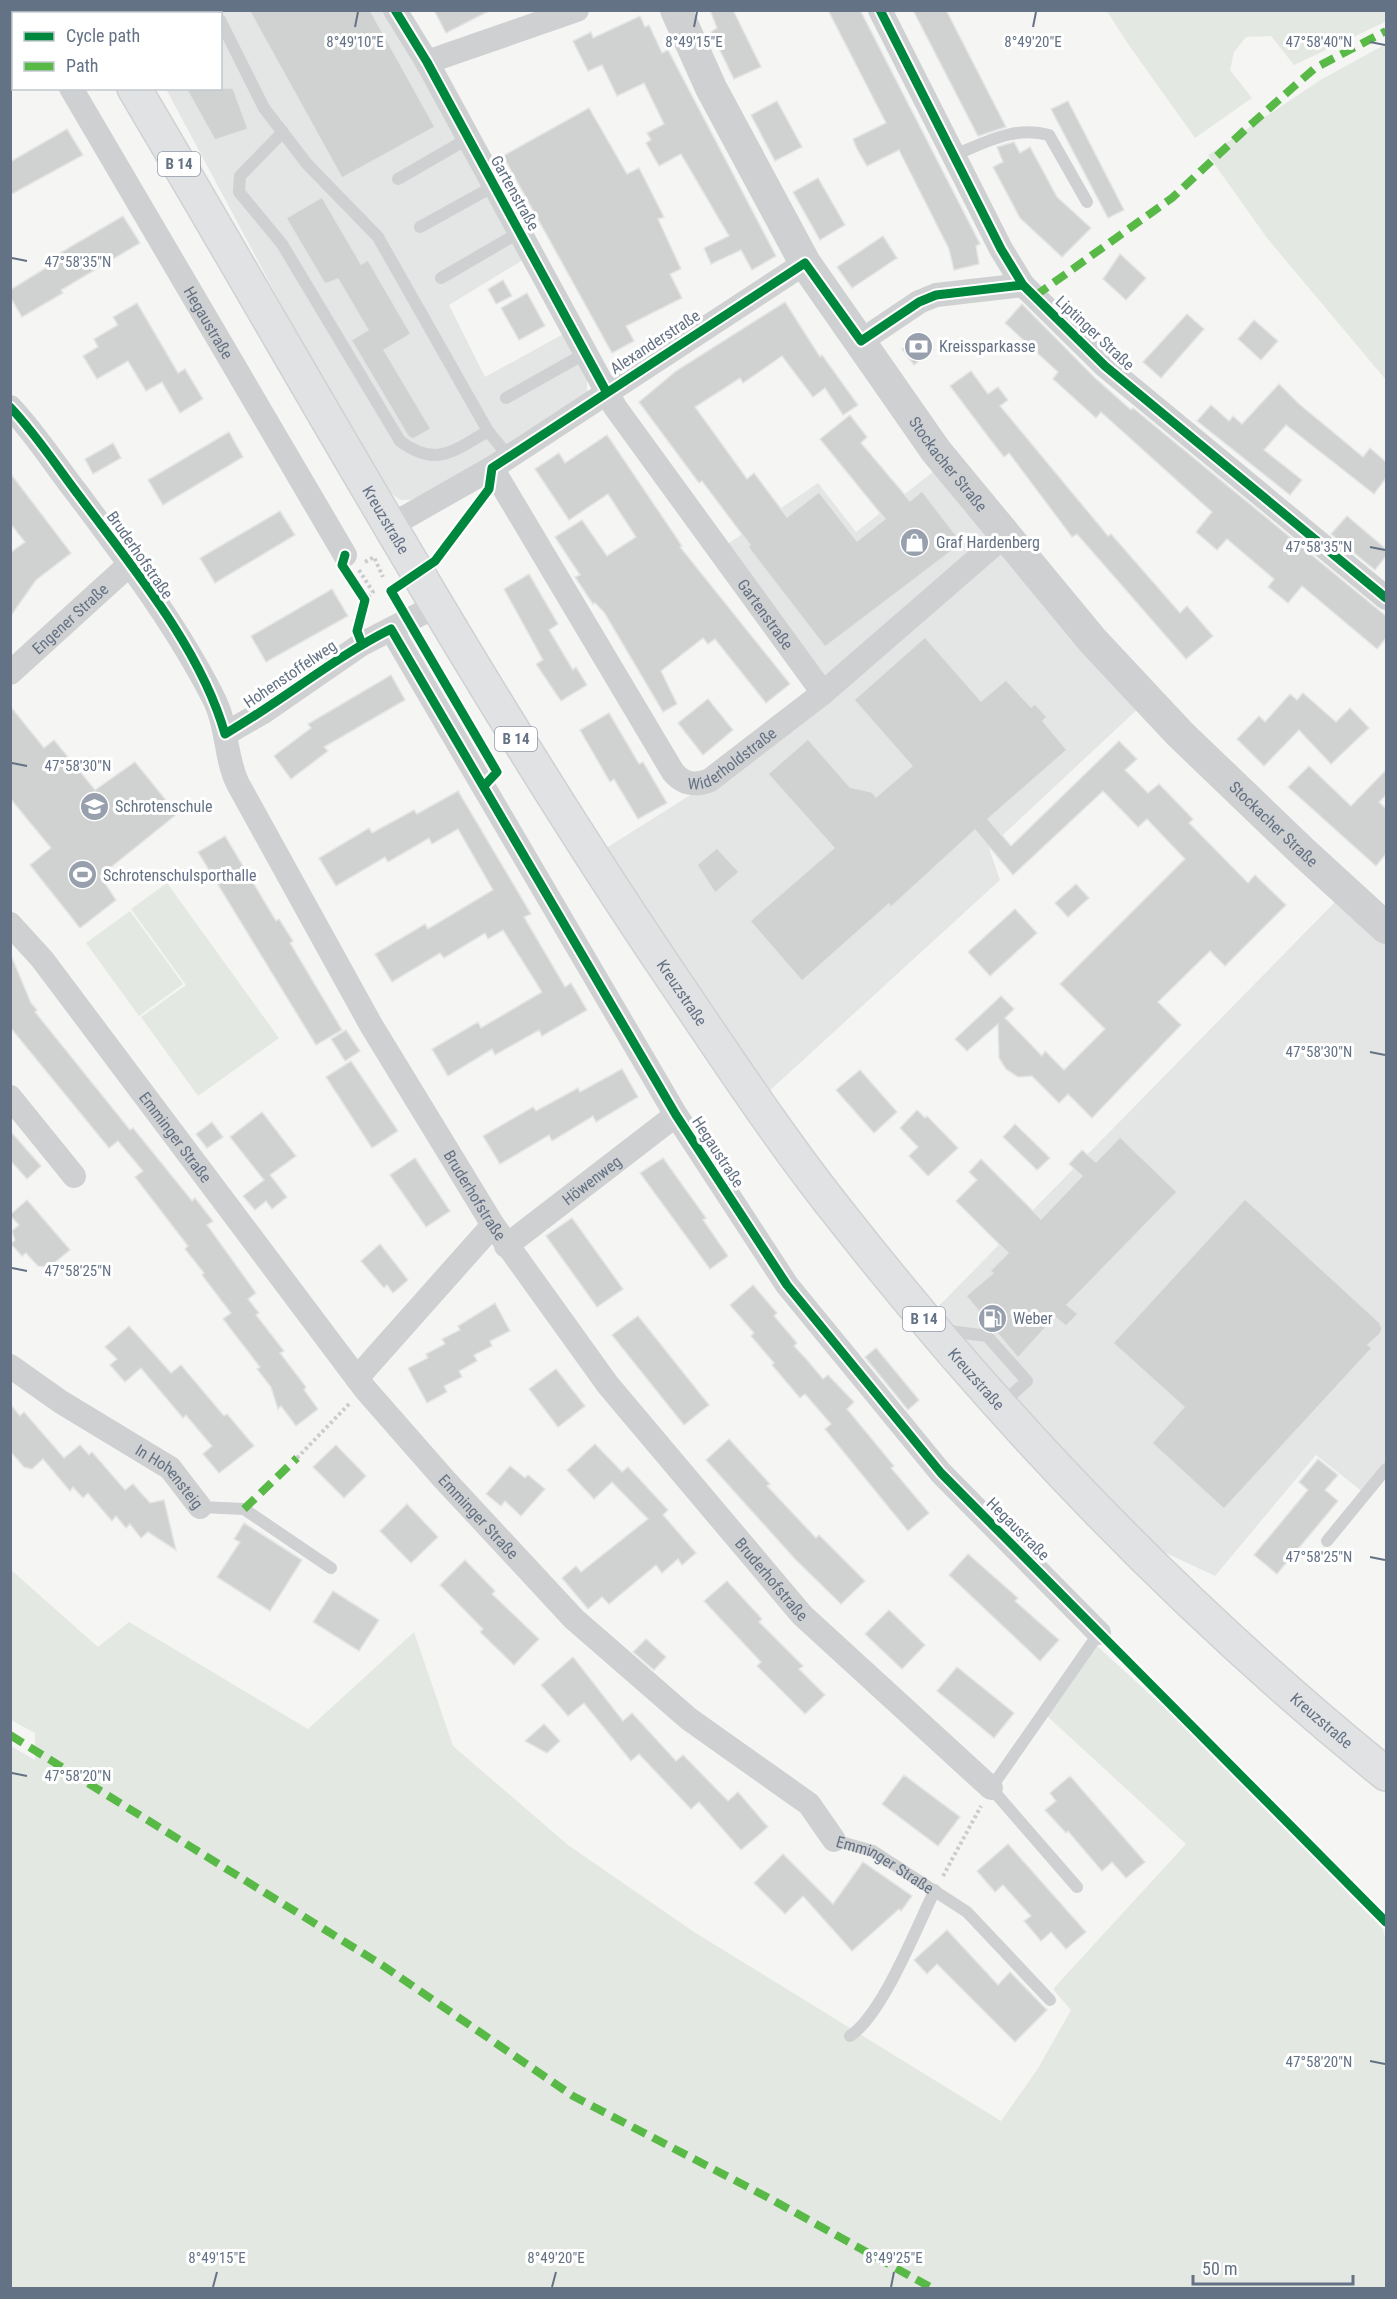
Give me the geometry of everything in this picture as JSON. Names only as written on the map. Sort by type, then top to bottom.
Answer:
[{"type":"main road","name":"Kreuzstraße","points":[[135,90],[436,606],[599,870],[727,1059],[841,1217],[932,1329],[999,1406],[1147,1559],[1227,1635],[1386,1774]]},
{"type":"street","name":"Gartenstraße","points":[[395,10],[427,62],[615,407],[823,693]]},
{"type":"street","points":[[427,62],[577,10]]},
{"type":"street","name":"Stockacher Straße","points":[[675,10],[711,88],[805,263],[936,451],[1093,641],[1180,734],[1386,928]]},
{"type":"street","name":"Liptinger Straße","points":[[880,10],[1023,285],[1106,366],[1386,598]]},
{"type":"street","name":"Hegaustraße","points":[[72,90],[351,561]]},
{"type":"street","name":"Alexanderstraße","points":[[390,526],[500,463],[606,391],[805,263]]},
{"type":"street","points":[[861,341],[919,302],[936,295],[1023,285]]},
{"type":"street","name":"Bruderhofstraße","points":[[10,407],[130,564],[194,663],[217,704],[231,770],[238,784],[370,1025],[506,1246],[608,1385],[802,1615],[991,1788]]},
{"type":"street","name":"Widerholdstraße","points":[[500,463],[680,780],[700,784],[710,780],[823,693],[1004,536]]},
{"type":"street","name":"Engener Straße","points":[[10,673],[130,564]]},
{"type":"street","name":"Hohenstoffelweg","points":[[225,734],[265,711],[362,644],[436,606]]},
{"type":"street","name":"Hegaustraße","points":[[391,629],[676,1115],[787,1285],[941,1473],[1099,1633]]},
{"type":"street","name":"Emminger Straße","points":[[10,924],[42,959],[357,1378],[443,1478],[574,1619],[689,1719],[809,1804],[834,1840]]},
{"type":"street","points":[[10,1097],[74,1176]]},
{"type":"street","name":"Höwenweg","points":[[506,1246],[676,1115]]},
{"type":"street","points":[[357,1378],[493,1225]]},
{"type":"street","name":"In Hohensteig","points":[[10,1366],[61,1402],[170,1468],[200,1507]]},
{"type":"lane","points":[[222,24],[264,108],[307,164],[378,237],[488,431],[500,463]]},
{"type":"lane","points":[[954,155],[1013,133],[1032,130],[1048,135],[1087,202]]},
{"type":"lane","points":[[283,132],[240,176],[239,192],[282,244],[400,441],[416,453],[432,457],[450,452],[488,431]]},
{"type":"lane","points":[[398,179],[468,138]]},
{"type":"lane","points":[[420,227],[495,186]]},
{"type":"lane","points":[[441,278],[520,232]]},
{"type":"lane","points":[[506,398],[586,353]]},
{"type":"lane","points":[[1327,1541],[1386,1469]]},
{"type":"lane","name":"In Hohensteig","points":[[200,1507],[244,1509],[332,1568]]},
{"type":"lane","points":[[991,1788],[1099,1633]]},
{"type":"lane","name":"Bruderhofstraße","points":[[991,1788],[1077,1887]]},
{"type":"lane","name":"Emminger Straße","points":[[834,1840],[873,1851],[967,1912],[1050,2000]]},
{"type":"lane","points":[[850,2036],[864,2026],[897,1968],[935,1890]]},
{"type":"path","points":[[374,557],[383,576]]},
{"type":"path","points":[[351,561],[373,592],[365,600]]},
{"type":"path","points":[[297,1458],[335,1416]]},
{"type":"path","points":[[935,1890],[991,1788]]},
{"type":"shaded area","points":[[1386,10],[1385,22],[1294,65],[1271,36],[1246,37],[1234,52],[1230,70],[1252,98],[1195,138],[1107,11]]},
{"type":"shaded area","points":[[397,11],[531,255],[449,305],[485,377],[567,332],[587,377],[587,396],[429,499],[400,500],[376,481],[167,90],[222,90],[222,12],[125,12]]},
{"type":"shaded area","points":[[1386,44],[1386,380],[1267,238],[1208,155],[1322,79]]},
{"type":"shaded area","points":[[938,468],[1142,705],[989,848],[1000,880],[766,1094],[603,850],[708,784],[825,698],[723,547],[818,483],[856,532]]},
{"type":"shaded area","points":[[167,883],[279,1038],[198,1096],[141,1017],[186,985],[131,909]]},
{"type":"shaded area","points":[[1337,900],[1386,941],[1386,1466],[1364,1493],[1316,1455],[1215,1576],[1151,1546],[932,1313]]},
{"type":"shaded area","points":[[130,911],[183,984],[139,1016],[86,943]]},
{"type":"shaded area","points":[[10,1569],[98,1647],[129,1622],[308,1729],[414,1632],[453,1746],[568,1845],[694,1932],[1001,2121],[1037,2070],[1071,2010],[1053,1989],[1186,1844],[1047,1716],[1097,1646],[1189,1730],[1383,1929],[1386,1943],[1386,2288],[11,2288],[11,1746],[35,1760],[35,1733],[11,1720]]},
{"type":"building","points":[[249,10],[370,10],[435,127],[342,178]]},
{"type":"building","points":[[434,10],[491,10],[446,33]]},
{"type":"building","points":[[710,10],[733,10],[761,67],[734,79],[711,32],[717,28]]},
{"type":"building","points":[[828,10],[860,10],[980,244],[976,246],[979,264],[954,270],[949,249],[899,150],[867,166],[853,139],[886,123]]},
{"type":"building","points":[[913,10],[946,10],[1006,127],[978,136]]},
{"type":"building","points":[[640,16],[645,27],[649,25],[662,53],[668,50],[776,256],[752,270],[741,250],[711,264],[704,248],[729,236],[681,154],[659,166],[646,143],[651,140],[647,133],[664,124],[644,83],[617,96],[602,65],[588,71],[573,41],[591,32],[593,38]]},
{"type":"building","points":[[233,88],[248,129],[215,140],[187,90]]},
{"type":"building","points":[[777,101],[802,147],[775,161],[751,115]]},
{"type":"building","points":[[1068,101],[1124,210],[1108,218],[1051,109]]},
{"type":"building","points":[[589,108],[627,174],[639,168],[664,217],[658,219],[681,269],[670,274],[682,298],[626,326],[634,341],[612,353],[503,156]]},
{"type":"building","points":[[67,129],[83,155],[10,195],[10,162]]},
{"type":"building","points":[[1014,142],[1020,153],[1030,147],[1057,197],[1091,228],[1062,257],[1020,218],[993,167],[1003,162],[997,147]]},
{"type":"building","points":[[818,178],[845,225],[820,240],[793,192]]},
{"type":"building","points":[[322,197],[361,264],[368,260],[411,334],[384,350],[431,429],[413,439],[408,436],[351,340],[368,330],[338,279],[325,284],[286,218]]},
{"type":"building","points":[[123,216],[140,243],[61,290],[63,293],[22,317],[10,297],[10,290],[46,268],[43,263]]},
{"type":"building","points":[[883,236],[897,258],[852,288],[837,267]]},
{"type":"building","points":[[1120,254],[1146,278],[1126,300],[1103,279]]},
{"type":"building","points":[[503,280],[512,296],[496,304],[488,289]]},
{"type":"building","points":[[527,293],[545,326],[519,340],[501,308]]},
{"type":"building","points":[[785,302],[820,357],[822,355],[858,405],[843,415],[825,388],[813,397],[782,356],[743,383],[740,378],[695,407],[747,479],[754,473],[787,517],[819,492],[857,541],[885,519],[820,439],[850,415],[867,437],[861,443],[910,501],[922,491],[962,543],[825,647],[748,547],[750,545],[702,481],[699,483],[639,402],[676,371]]},
{"type":"building","points":[[137,303],[178,373],[185,369],[203,399],[180,413],[162,382],[146,391],[128,361],[97,379],[83,356],[98,347],[94,339],[118,325],[113,317]]},
{"type":"building","points":[[1022,304],[1094,377],[1131,410],[1133,408],[1386,616],[1386,638],[1377,649],[1302,586],[1288,603],[1268,587],[1274,579],[1227,539],[1217,550],[1196,532],[1212,512],[1101,412],[1096,418],[1053,379],[1058,372],[1005,323]]},
{"type":"building","points":[[1187,314],[1204,329],[1161,378],[1143,362]]},
{"type":"building","points":[[1254,320],[1278,341],[1261,360],[1238,339]]},
{"type":"building","name":"Kreissparkasse","points":[[921,335],[933,350],[914,365],[902,349]]},
{"type":"building","points":[[971,371],[988,394],[998,387],[1008,400],[1000,406],[1108,536],[1111,534],[1180,613],[1187,606],[1213,636],[1186,659],[1077,534],[1072,537],[1009,453],[1004,457],[950,386]]},
{"type":"building","points":[[1279,384],[1299,404],[1363,457],[1370,448],[1386,462],[1386,478],[1374,494],[1286,425],[1264,450],[1302,480],[1290,495],[1197,421],[1211,405],[1229,421],[1233,416],[1242,424]]},
{"type":"building","points":[[229,432],[243,457],[163,505],[148,480]]},
{"type":"building","points":[[607,435],[682,546],[680,547],[790,684],[766,703],[715,639],[708,644],[703,638],[661,671],[677,704],[663,712],[604,612],[595,603],[593,604],[575,577],[580,575],[555,537],[582,520],[607,556],[636,537],[608,494],[569,520],[535,469],[559,453],[565,463]]},
{"type":"building","points":[[113,443],[121,458],[93,474],[85,459]]},
{"type":"building","points":[[10,473],[71,553],[36,580],[10,617],[10,553],[25,542],[10,523]]},
{"type":"building","points":[[280,511],[295,535],[215,583],[200,558]]},
{"type":"building","points":[[1347,516],[1386,549],[1386,556],[1375,570],[1331,534]]},
{"type":"building","points":[[529,574],[558,624],[549,630],[573,670],[576,667],[587,685],[561,701],[536,664],[543,660],[504,589]]},
{"type":"building","points":[[332,589],[348,616],[266,662],[251,636]]},
{"type":"building","points":[[925,637],[981,701],[1006,680],[1031,707],[1035,704],[1047,717],[1043,721],[1067,750],[988,819],[1011,846],[1119,741],[1137,759],[1125,770],[1148,793],[1159,784],[1193,819],[1189,823],[1248,883],[1255,875],[1286,905],[1225,966],[1210,951],[1158,1002],[1181,1025],[1092,1118],[1068,1094],[1059,1103],[1032,1076],[1018,1077],[1006,1069],[999,1058],[998,1024],[967,1051],[955,1039],[1001,996],[1014,1009],[1005,1018],[1042,1056],[1045,1051],[1064,1070],[1105,1029],[1060,984],[1185,859],[1147,819],[1138,827],[1103,791],[1013,875],[975,830],[891,907],[889,904],[802,981],[750,921],[834,848],[768,774],[808,739],[850,787],[872,792],[876,797],[912,766],[854,700]]},
{"type":"building","points":[[391,675],[405,700],[324,747],[328,751],[291,779],[274,756],[311,728],[308,724]]},
{"type":"building","points":[[1303,693],[1336,722],[1350,708],[1369,728],[1331,764],[1299,730],[1264,766],[1237,739],[1259,716],[1265,722],[1290,694],[1297,700]]},
{"type":"building","points":[[708,699],[733,730],[703,755],[678,723]]},
{"type":"building","name":"Schrotenschule","points":[[10,706],[44,748],[54,740],[95,790],[135,762],[177,814],[100,876],[116,900],[80,928],[30,865],[51,848],[10,798]]},
{"type":"building","points":[[609,713],[639,764],[643,762],[667,803],[638,819],[614,779],[610,782],[580,730]]},
{"type":"building","points":[[1309,766],[1351,806],[1386,770],[1386,795],[1379,802],[1386,809],[1386,854],[1376,866],[1288,787]]},
{"type":"building","points":[[458,791],[531,914],[524,917],[565,987],[571,983],[587,1010],[542,1036],[539,1030],[495,1055],[492,1049],[448,1076],[432,1049],[478,1022],[481,1028],[542,992],[503,930],[488,939],[485,933],[444,958],[440,953],[392,982],[375,954],[425,924],[428,929],[493,890],[458,829],[432,844],[429,838],[388,862],[385,857],[336,886],[319,858],[369,828],[372,833],[414,810],[417,814]]},
{"type":"building","points":[[225,836],[276,921],[279,919],[293,941],[290,943],[342,1030],[316,1045],[198,852]]},
{"type":"building","points":[[717,848],[739,872],[715,893],[697,865]]},
{"type":"building","points":[[1076,884],[1089,898],[1068,917],[1055,903]]},
{"type":"building","points":[[1015,909],[1037,933],[990,976],[968,952]]},
{"type":"building","points":[[10,953],[31,1003],[37,1010],[35,1012],[130,1130],[133,1128],[192,1201],[195,1198],[213,1221],[207,1225],[256,1293],[248,1299],[259,1313],[256,1315],[284,1351],[280,1353],[306,1387],[304,1390],[318,1409],[296,1426],[281,1406],[278,1409],[271,1387],[257,1369],[260,1367],[223,1319],[231,1313],[185,1249],[188,1246],[135,1177],[143,1171],[118,1141],[109,1148],[10,1027]]},
{"type":"building","points":[[346,1030],[360,1051],[345,1061],[331,1039]]},
{"type":"building","points":[[351,1061],[398,1131],[372,1148],[326,1077]]},
{"type":"building","points":[[622,1069],[638,1097],[596,1122],[593,1116],[552,1141],[549,1135],[500,1164],[483,1136],[533,1107],[536,1111],[578,1088],[580,1092]]},
{"type":"building","points":[[860,1070],[897,1112],[874,1133],[836,1090]]},
{"type":"building","points":[[917,1110],[925,1118],[927,1116],[958,1148],[928,1176],[909,1156],[918,1147],[900,1128]]},
{"type":"building","points":[[262,1112],[296,1156],[270,1175],[287,1197],[272,1209],[266,1201],[255,1210],[243,1196],[264,1180],[230,1137]]},
{"type":"building","points":[[212,1122],[223,1137],[207,1148],[196,1134]]},
{"type":"building","points":[[1015,1124],[1050,1158],[1037,1170],[1003,1137]]},
{"type":"building","points":[[10,1131],[41,1166],[27,1179],[10,1160]]},
{"type":"building","points":[[1120,1137],[1177,1192],[1067,1305],[1078,1314],[1066,1326],[1055,1317],[1018,1358],[966,1296],[993,1273],[990,1271],[1008,1253],[956,1201],[977,1180],[969,1172],[981,1159],[1041,1219],[1082,1176],[1069,1164],[1082,1150],[1096,1162]]},
{"type":"building","points":[[415,1158],[450,1211],[426,1227],[390,1175]]},
{"type":"building","points":[[663,1158],[706,1218],[703,1220],[728,1256],[710,1269],[640,1173]]},
{"type":"building","points":[[1245,1199],[1380,1323],[1382,1329],[1368,1345],[1372,1348],[1224,1509],[1152,1443],[1184,1407],[1113,1343]]},
{"type":"building","points":[[27,1200],[70,1250],[49,1267],[38,1266],[26,1253],[22,1256],[11,1244],[15,1240],[12,1231],[19,1225],[10,1215]]},
{"type":"building","points":[[572,1218],[623,1289],[597,1307],[546,1236]]},
{"type":"building","points":[[380,1244],[408,1280],[393,1293],[387,1285],[384,1288],[361,1261]]},
{"type":"building","points":[[753,1285],[777,1313],[774,1316],[797,1343],[794,1346],[823,1379],[828,1375],[854,1402],[847,1409],[894,1466],[891,1468],[929,1513],[908,1531],[825,1429],[831,1424],[805,1394],[800,1398],[772,1365],[774,1363],[751,1336],[754,1333],[730,1305]]},
{"type":"building","points":[[495,1303],[510,1331],[490,1341],[492,1346],[474,1355],[477,1361],[459,1371],[462,1377],[444,1386],[447,1392],[427,1403],[408,1368],[428,1358],[426,1354],[445,1344],[442,1339],[460,1330],[458,1326]]},
{"type":"building","points":[[638,1316],[709,1405],[684,1425],[612,1335]]},
{"type":"building","points":[[129,1326],[171,1373],[181,1365],[224,1416],[227,1414],[254,1446],[219,1473],[203,1454],[212,1446],[186,1415],[183,1418],[141,1368],[125,1382],[110,1365],[117,1359],[105,1347]]},
{"type":"building","points":[[876,1348],[919,1400],[908,1410],[865,1357]]},
{"type":"building","points":[[556,1369],[585,1406],[558,1427],[529,1389]]},
{"type":"building","points":[[10,1404],[20,1416],[24,1412],[64,1458],[80,1445],[89,1455],[92,1452],[125,1490],[133,1484],[150,1503],[164,1500],[176,1550],[148,1532],[141,1538],[130,1524],[126,1528],[116,1516],[112,1521],[88,1493],[83,1498],[73,1487],[70,1491],[43,1459],[32,1469],[24,1467],[10,1451]]},
{"type":"building","points":[[729,1439],[770,1484],[767,1486],[816,1538],[819,1535],[865,1581],[841,1604],[795,1559],[706,1460]]},
{"type":"building","points":[[595,1444],[622,1472],[628,1467],[668,1510],[663,1515],[696,1553],[682,1565],[678,1559],[662,1573],[656,1565],[609,1604],[602,1597],[588,1609],[562,1578],[576,1566],[581,1572],[648,1519],[612,1482],[594,1499],[567,1470]]},
{"type":"building","points":[[336,1445],[366,1476],[344,1498],[313,1467]]},
{"type":"building","points":[[1318,1459],[1338,1475],[1325,1490],[1338,1501],[1277,1574],[1254,1555],[1308,1490],[1299,1482]]},
{"type":"building","points":[[510,1466],[525,1478],[528,1475],[545,1489],[521,1516],[505,1501],[501,1506],[486,1494]]},
{"type":"building","points":[[407,1504],[438,1537],[411,1563],[380,1531]]},
{"type":"building","points":[[244,1523],[302,1560],[270,1611],[217,1577],[240,1542],[234,1539]]},
{"type":"building","points":[[968,1554],[1018,1598],[1015,1601],[1059,1640],[1040,1661],[949,1575]]},
{"type":"building","points":[[465,1560],[495,1591],[492,1594],[539,1639],[514,1665],[480,1632],[483,1629],[440,1585]]},
{"type":"building","points":[[727,1581],[762,1619],[759,1622],[803,1666],[799,1669],[825,1695],[805,1714],[757,1666],[761,1662],[704,1601]]},
{"type":"building","points":[[333,1591],[379,1620],[359,1651],[313,1622]]},
{"type":"building","points":[[889,1610],[925,1645],[902,1669],[865,1634]]},
{"type":"building","points":[[646,1639],[666,1657],[654,1670],[633,1652]]},
{"type":"building","points":[[573,1657],[623,1721],[632,1713],[676,1761],[683,1755],[728,1801],[738,1792],[768,1827],[741,1850],[699,1802],[691,1809],[639,1754],[631,1761],[584,1703],[568,1716],[541,1685]]},
{"type":"building","points":[[957,1667],[1014,1713],[994,1738],[937,1691]]},
{"type":"building","points":[[544,1724],[560,1741],[547,1753],[525,1741]]},
{"type":"building","points":[[904,1775],[960,1817],[938,1846],[882,1804]]},
{"type":"building","points":[[1070,1776],[1145,1862],[1126,1878],[1112,1862],[1102,1871],[1068,1831],[1066,1833],[1045,1810],[1056,1801],[1050,1793]]},
{"type":"building","points":[[1008,1844],[1086,1932],[1066,1949],[1051,1932],[1041,1941],[1024,1921],[1031,1916],[1003,1885],[995,1892],[977,1871]]},
{"type":"building","points":[[783,1854],[833,1904],[863,1862],[912,1896],[901,1911],[899,1909],[852,1951],[803,1896],[785,1914],[754,1883]]},
{"type":"building","points":[[947,1930],[998,1985],[1010,1972],[1047,2010],[1015,2042],[937,1964],[927,1974],[914,1960]]},
{"type":"marked path","points":[[1035,296],[1172,198],[1315,68],[1386,31]]},
{"type":"marked path","points":[[244,1509],[297,1458]]},
{"type":"marked path","points":[[10,1735],[382,1965],[573,2096],[767,2197],[932,2288]]},
{"type":"cycle path","points":[[395,10],[427,62],[606,391]]},
{"type":"cycle path","points":[[880,10],[1001,249],[1023,285],[1105,366],[1386,598]]},
{"type":"cycle path","points":[[484,786],[497,772],[391,591],[435,561],[489,489],[492,468],[805,263],[861,341],[919,302],[936,295],[1023,285]]},
{"type":"cycle path","points":[[10,407],[38,439],[143,581],[183,640],[214,702],[225,734],[349,653],[391,629],[676,1115],[787,1285],[941,1473],[1386,1922]]},
{"type":"cycle path","points":[[345,555],[342,565],[365,600],[357,631],[362,644]]},
{"type":"place","name":"Kreissparkasse","points":[[918,346]]},
{"type":"place","name":"Graf Hardenberg","points":[[915,542]]},
{"type":"place","name":"Schrotenschule","points":[[94,806]]},
{"type":"place","name":"Schrotenschulsporthalle","points":[[82,875]]},
{"type":"place","name":"Weber","points":[[992,1318]]}]
